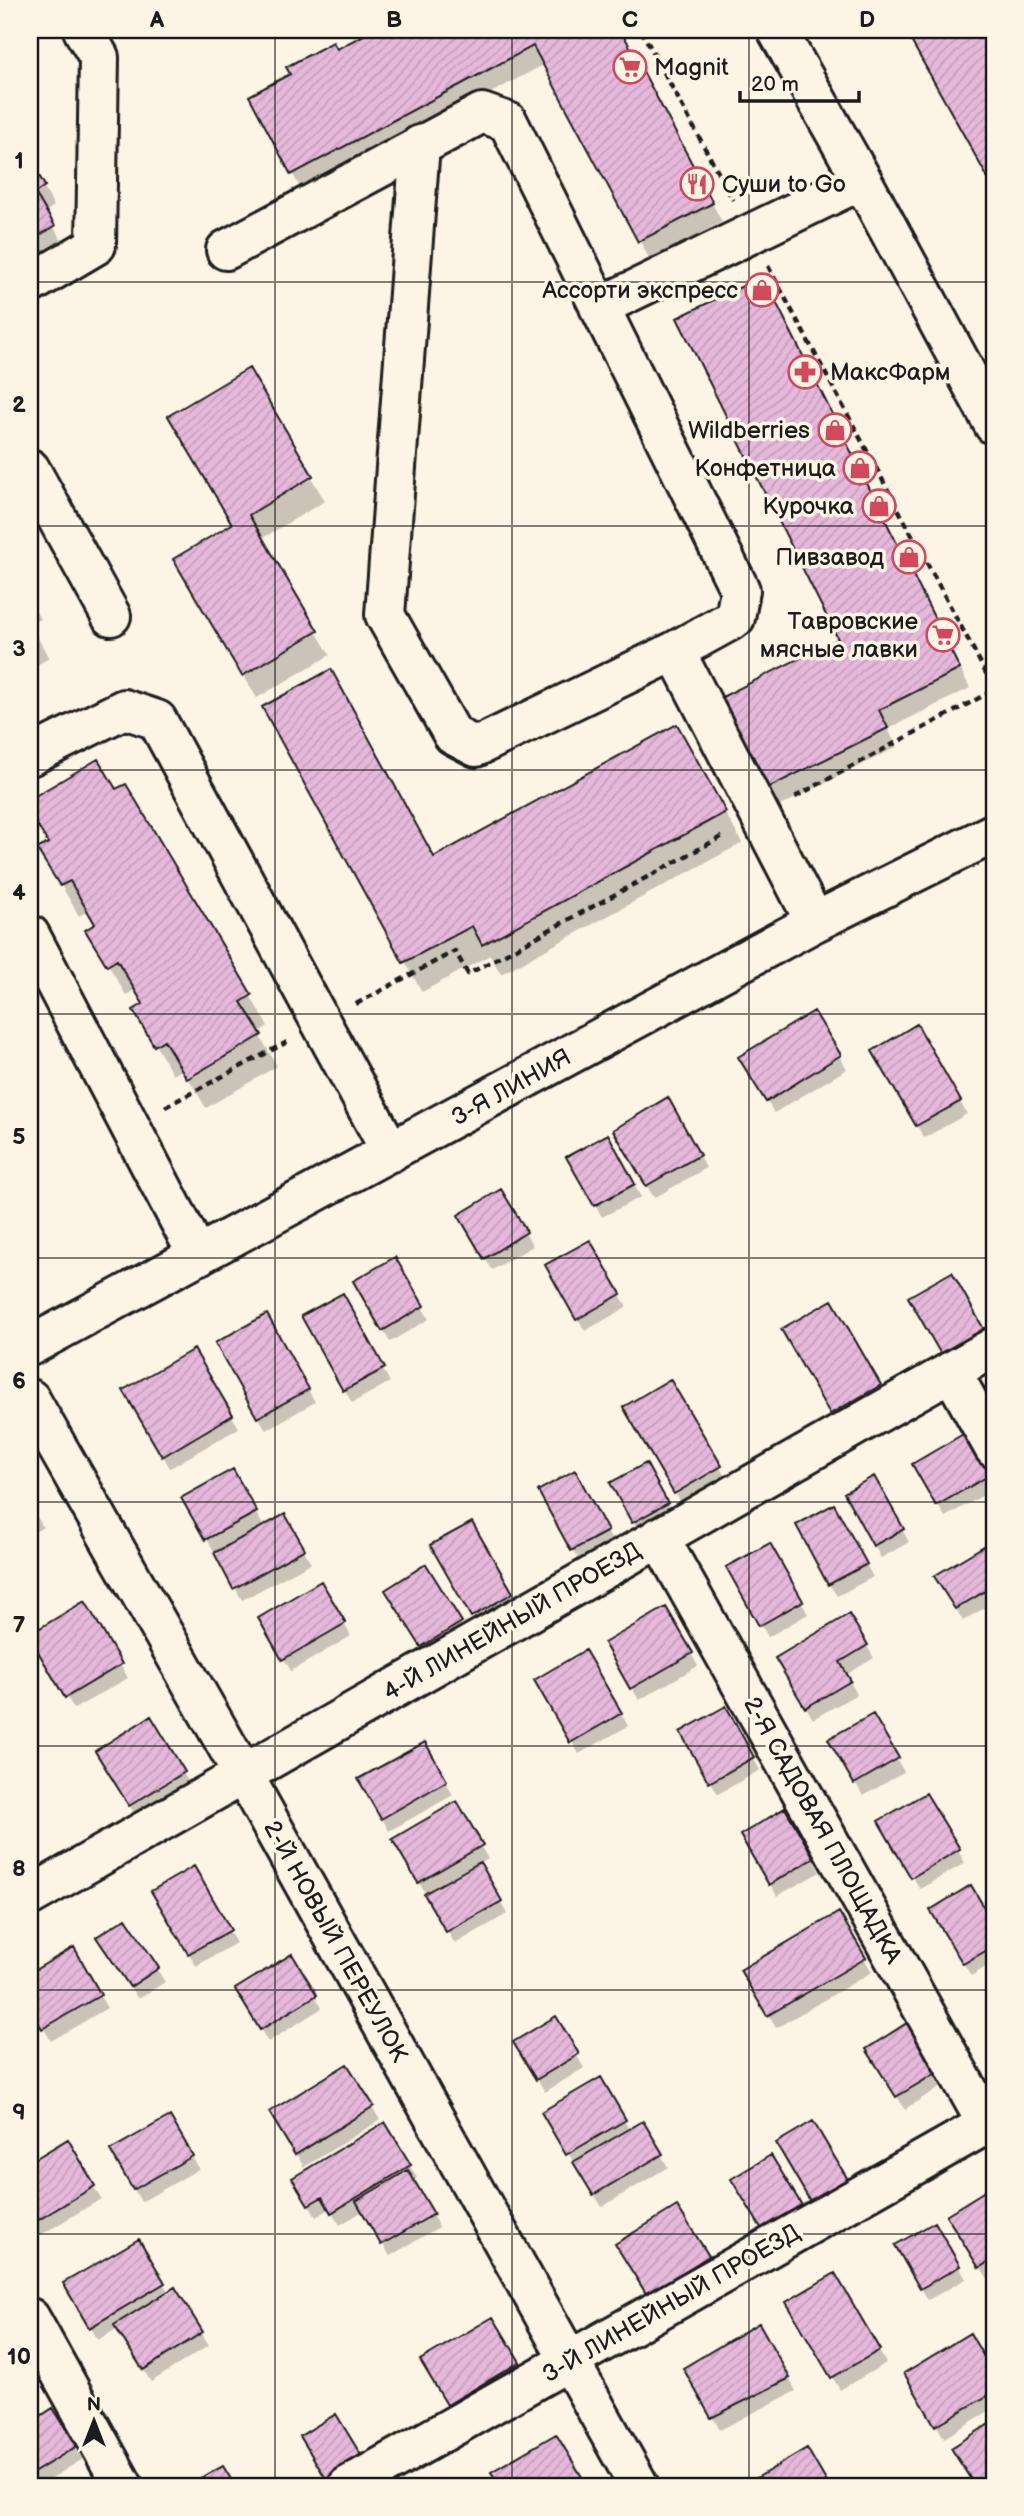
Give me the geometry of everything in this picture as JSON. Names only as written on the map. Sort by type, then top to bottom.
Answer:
[{"type":"street","points":[[30,284],[96,245],[99,57],[83,30]]},
{"type":"street","points":[[777,30],[862,180],[994,425]]},
{"type":"street","points":[[226,250],[420,145],[482,113],[508,122],[740,590],[735,618],[675,651],[476,747],[453,735],[385,615],[420,145]]},
{"type":"street","points":[[599,307],[862,180]]},
{"type":"street","points":[[30,469],[111,616]]},
{"type":"street","points":[[675,651],[815,922]]},
{"type":"street","points":[[30,756],[124,709],[157,720],[391,1152]]},
{"type":"street","name":"3-Я ЛИНИЯ","points":[[30,1346],[815,922],[994,833]]},
{"type":"street","points":[[30,935],[198,1256]]},
{"type":"street","name":"4-Й ЛИНЕЙНЫЙ ПРОЕЗД","points":[[30,1896],[994,1347]]},
{"type":"street","points":[[951,1371],[994,1448]]},
{"type":"street","name":"2-Й НОВЫЙ ПЕРЕУЛОК","points":[[30,1399],[243,1774],[639,2486]]},
{"type":"street","name":"2-Я CАДОВАЯ ПЛОЩАДКА","points":[[659,1537],[991,2122]]},
{"type":"street","name":"3-Й ЛИНЕЙНЫЙ ПРОЕЗД","points":[[348,2486],[991,2122]]},
{"type":"street","points":[[30,2318],[123,2486]]},
{"type":"path","points":[[130,1126],[455,951],[468,974],[994,689],[641,30]]},
{"type":"building","points":[[373,30],[621,30],[713,203],[638,242],[533,46],[291,175],[249,96],[290,74],[286,67],[333,42],[337,49]]},
{"type":"building","points":[[905,30],[993,30],[994,189]]},
{"type":"building","points":[[30,160],[45,186],[35,193],[55,226],[30,241]]},
{"type":"building","points":[[763,276],[960,669],[879,710],[888,728],[768,788],[722,697],[838,639],[677,318]]},
{"type":"building","points":[[249,368],[313,476],[249,515],[318,631],[242,676],[173,559],[232,524],[168,416]]},
{"type":"building","points":[[331,669],[434,857],[677,724],[726,812],[482,945],[472,926],[403,963],[262,707]]},
{"type":"building","points":[[98,759],[116,789],[126,784],[252,995],[241,1002],[262,1035],[187,1079],[164,1040],[154,1046],[133,1010],[143,1004],[117,960],[107,966],[85,930],[95,924],[70,881],[60,886],[37,849],[48,843],[30,813],[30,799]]},
{"type":"building","points":[[814,1011],[841,1055],[766,1102],[738,1057]]},
{"type":"building","points":[[917,1024],[961,1101],[916,1126],[872,1051]]},
{"type":"building","points":[[668,1097],[700,1155],[646,1186],[613,1130]]},
{"type":"building","points":[[608,1134],[635,1184],[594,1206],[566,1157]]},
{"type":"building","points":[[501,1189],[527,1232],[484,1259],[458,1215]]},
{"type":"building","points":[[590,1240],[621,1294],[576,1320],[545,1265]]},
{"type":"building","points":[[395,1257],[424,1306],[382,1331],[353,1281]]},
{"type":"building","points":[[952,1272],[986,1333],[943,1358],[908,1297]]},
{"type":"building","points":[[343,1293],[385,1368],[343,1391],[301,1316]]},
{"type":"building","points":[[832,1300],[881,1385],[830,1414],[781,1329]]},
{"type":"building","points":[[267,1314],[309,1389],[257,1418],[215,1343]]},
{"type":"building","points":[[194,1349],[233,1415],[162,1457],[123,1390]]},
{"type":"building","points":[[670,1379],[722,1466],[674,1494],[623,1407]]},
{"type":"building","points":[[965,1433],[990,1475],[936,1506],[912,1464]]},
{"type":"building","points":[[646,1463],[668,1503],[632,1523],[610,1483]]},
{"type":"building","points":[[233,1469],[257,1512],[205,1540],[181,1498]]},
{"type":"building","points":[[575,1470],[608,1531],[571,1551],[538,1491]]},
{"type":"building","points":[[874,1476],[904,1529],[873,1546],[844,1493]]},
{"type":"building","points":[[834,1504],[867,1564],[828,1585],[796,1525]]},
{"type":"building","points":[[285,1514],[305,1549],[233,1589],[214,1553]]},
{"type":"building","points":[[472,1522],[513,1593],[471,1617],[430,1545]]},
{"type":"building","points":[[994,1540],[994,1598],[989,1589],[955,1609],[934,1576]]},
{"type":"building","points":[[770,1543],[803,1601],[759,1626],[726,1567]]},
{"type":"building","points":[[426,1564],[462,1622],[421,1647],[385,1590]]},
{"type":"building","points":[[321,1581],[346,1623],[282,1660],[258,1618]]},
{"type":"building","points":[[85,1601],[122,1664],[65,1698],[30,1634]]},
{"type":"building","points":[[666,1607],[693,1653],[630,1689],[604,1643]]},
{"type":"building","points":[[849,1614],[868,1645],[840,1662],[851,1681],[805,1708],[775,1658]]},
{"type":"building","points":[[585,1650],[622,1713],[570,1743],[534,1680]]},
{"type":"building","points":[[726,1706],[754,1757],[709,1783],[680,1732]]},
{"type":"building","points":[[873,1714],[899,1758],[854,1784],[828,1739]]},
{"type":"building","points":[[151,1716],[185,1772],[129,1806],[95,1751]]},
{"type":"building","points":[[425,1742],[447,1781],[381,1819],[358,1779]]},
{"type":"building","points":[[926,1793],[960,1849],[911,1878],[878,1821]]},
{"type":"building","points":[[457,1801],[483,1845],[418,1883],[392,1839]]},
{"type":"building","points":[[785,1808],[814,1858],[769,1885],[740,1835]]},
{"type":"building","points":[[480,1862],[502,1901],[446,1932],[424,1894]]},
{"type":"building","points":[[194,1866],[231,1930],[188,1954],[151,1891]]},
{"type":"building","points":[[971,1885],[984,1907],[994,1901],[994,1946],[963,1964],[930,1910]]},
{"type":"building","points":[[839,1912],[866,1958],[767,2016],[740,1970]]},
{"type":"building","points":[[126,1918],[159,1968],[130,1987],[96,1937]]},
{"type":"building","points":[[74,1947],[101,1995],[42,2029],[30,2008],[30,1973]]},
{"type":"building","points":[[292,1954],[317,1995],[260,2030],[235,1989]]},
{"type":"building","points":[[556,2016],[579,2054],[536,2080],[513,2042]]},
{"type":"building","points":[[907,2023],[938,2072],[896,2097],[866,2049]]},
{"type":"building","points":[[347,2064],[374,2106],[295,2155],[269,2112]]},
{"type":"building","points":[[601,2077],[626,2120],[566,2155],[541,2112]]},
{"type":"building","points":[[170,2116],[193,2156],[133,2190],[110,2150]]},
{"type":"building","points":[[643,2121],[663,2154],[593,2195],[573,2162]]},
{"type":"building","points":[[813,2121],[850,2183],[813,2206],[776,2143]]},
{"type":"building","points":[[385,2122],[411,2165],[331,2213],[322,2197],[308,2205],[292,2178]]},
{"type":"building","points":[[68,2139],[95,2186],[30,2225],[30,2162]]},
{"type":"building","points":[[771,2155],[803,2207],[763,2231],[731,2179]]},
{"type":"building","points":[[408,2170],[434,2214],[381,2245],[356,2201]]},
{"type":"building","points":[[988,2189],[994,2198],[994,2258],[979,2268],[946,2215]]},
{"type":"building","points":[[677,2206],[709,2256],[647,2295],[615,2244]]},
{"type":"building","points":[[935,2222],[960,2266],[920,2289],[895,2245]]},
{"type":"building","points":[[139,2239],[165,2283],[89,2328],[63,2283]]},
{"type":"building","points":[[835,2273],[880,2350],[831,2378],[786,2302]]},
{"type":"building","points":[[175,2287],[203,2332],[143,2370],[114,2325]]},
{"type":"building","points":[[493,2317],[520,2362],[447,2405],[420,2360]]},
{"type":"building","points":[[759,2323],[790,2378],[711,2418],[683,2368]]},
{"type":"building","points":[[970,2333],[994,2374],[994,2392],[935,2426],[904,2373]]},
{"type":"building","points":[[53,2408],[77,2446],[30,2475],[30,2423]]},
{"type":"building","points":[[336,2414],[364,2460],[328,2482],[300,2436]]},
{"type":"building","points":[[994,2421],[994,2486],[975,2486],[951,2448]]},
{"type":"building","points":[[556,2434],[582,2477],[566,2486],[500,2486],[491,2472]]},
{"type":"building","points":[[807,2448],[829,2486],[745,2485]]},
{"type":"building","points":[[223,2466],[235,2486],[186,2486]]},
{"type":"place","name":"Magnit","points":[[630,67]]},
{"type":"place","name":"Суши to Go","points":[[697,184]]},
{"type":"place","name":"Ассорти экспресс","points":[[762,290]]},
{"type":"place","name":"МаксФарм","points":[[805,372]]},
{"type":"place","name":"Wildberries","points":[[835,430]]},
{"type":"place","name":"Конфетница","points":[[860,468]]},
{"type":"place","name":"Курочка","points":[[879,506]]},
{"type":"place","name":"Пивзавод","points":[[909,557]]},
{"type":"place","name":"Тавровские мясные лавки","points":[[943,635]]}]
